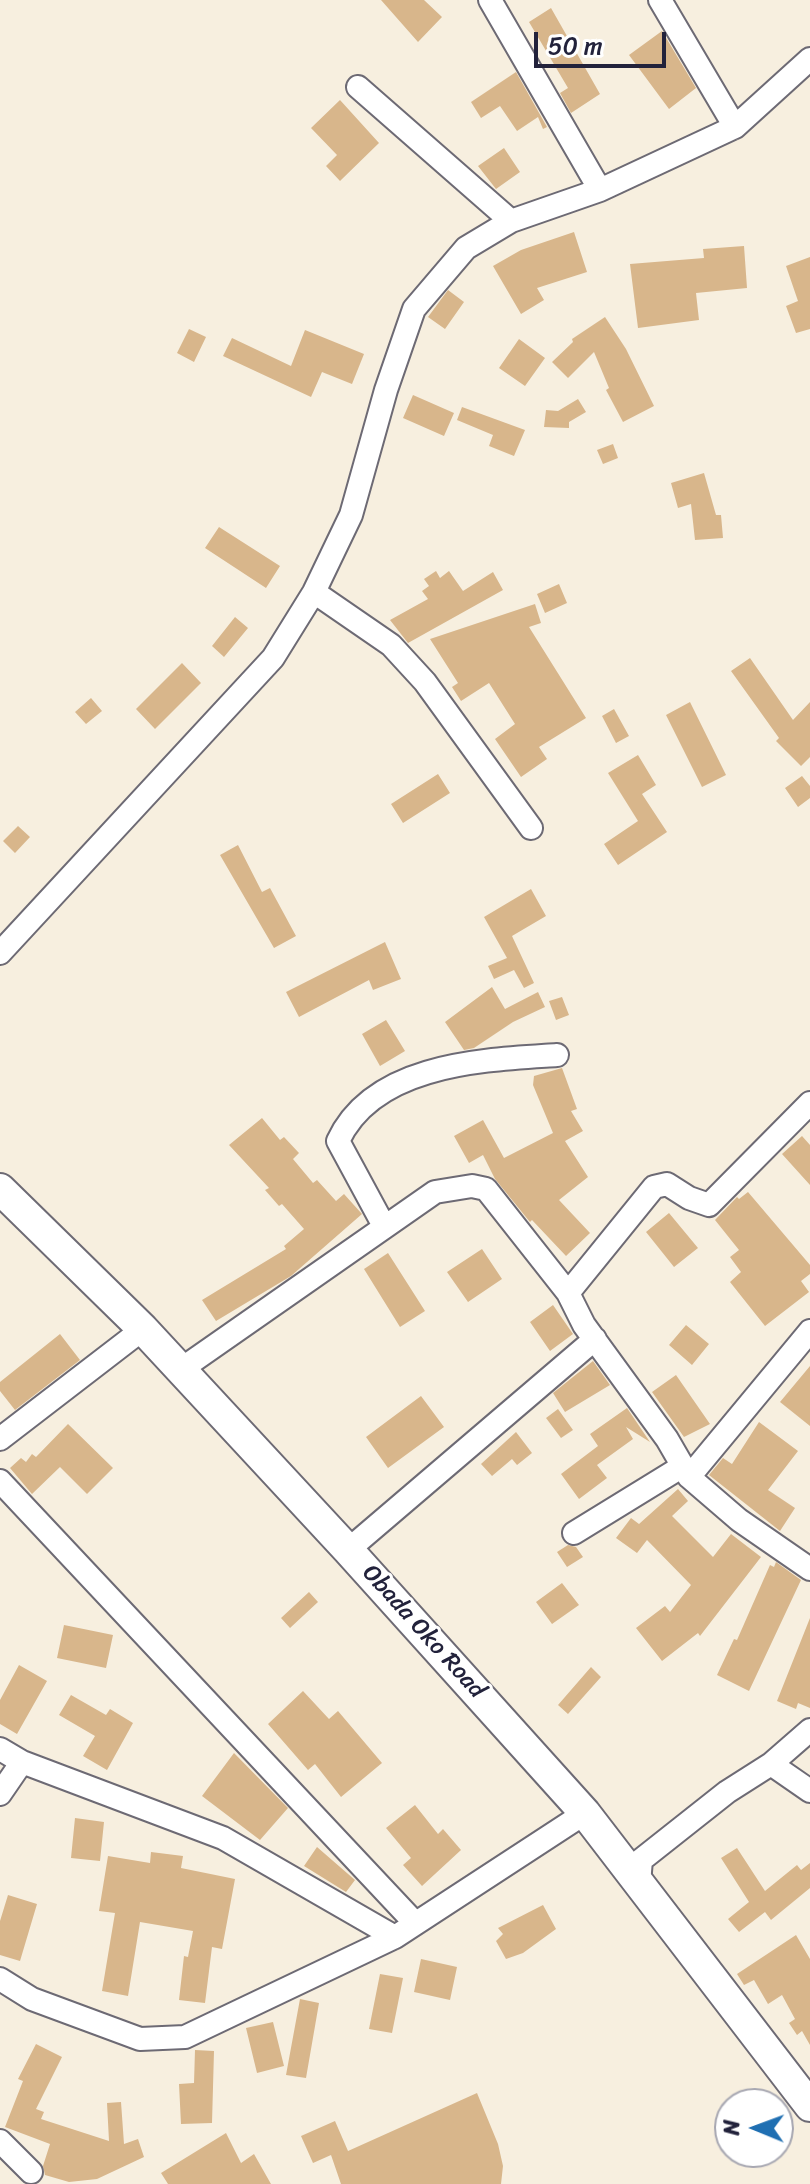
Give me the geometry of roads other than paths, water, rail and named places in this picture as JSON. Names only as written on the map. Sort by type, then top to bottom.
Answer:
[{"type":"main road","name":"Obada Oko Road","points":[[0,1189],[143,1329],[585,1813],[810,2106]]},
{"type":"street","points":[[490,0],[600,190]]},
{"type":"street","points":[[660,0],[735,127]]},
{"type":"street","points":[[0,953],[273,658],[314,592],[351,515],[386,390],[414,309],[466,248],[511,221],[600,190],[735,127],[810,59]]},
{"type":"street","points":[[358,87],[511,221]]},
{"type":"street","points":[[314,592],[391,645],[425,682],[531,828]]},
{"type":"street","points":[[384,1226],[338,1141],[361,1110],[400,1083],[458,1062],[557,1055]]},
{"type":"street","points":[[568,1293],[654,1187],[667,1184],[689,1198],[709,1205],[810,1103]]},
{"type":"street","points":[[180,1370],[435,1192],[472,1186],[486,1189],[568,1293],[595,1339],[686,1472],[739,1520],[810,1569]]},
{"type":"street","points":[[0,1439],[143,1329]]},
{"type":"street","points":[[574,1533],[686,1472],[810,1331]]},
{"type":"street","points":[[348,1550],[595,1339]]},
{"type":"street","points":[[0,1481],[415,1923]]},
{"type":"street","points":[[639,1883],[641,1860],[727,1792],[771,1764],[810,1730]]},
{"type":"street","points":[[0,1749],[22,1762],[223,1838],[395,1937]]},
{"type":"street","points":[[0,1794],[22,1762]]},
{"type":"street","points":[[771,1764],[810,1791]]},
{"type":"street","points":[[0,1979],[32,1999],[140,2039],[185,2037],[395,1937],[585,1813]]},
{"type":"street","points":[[0,2141],[31,2172]]}]
